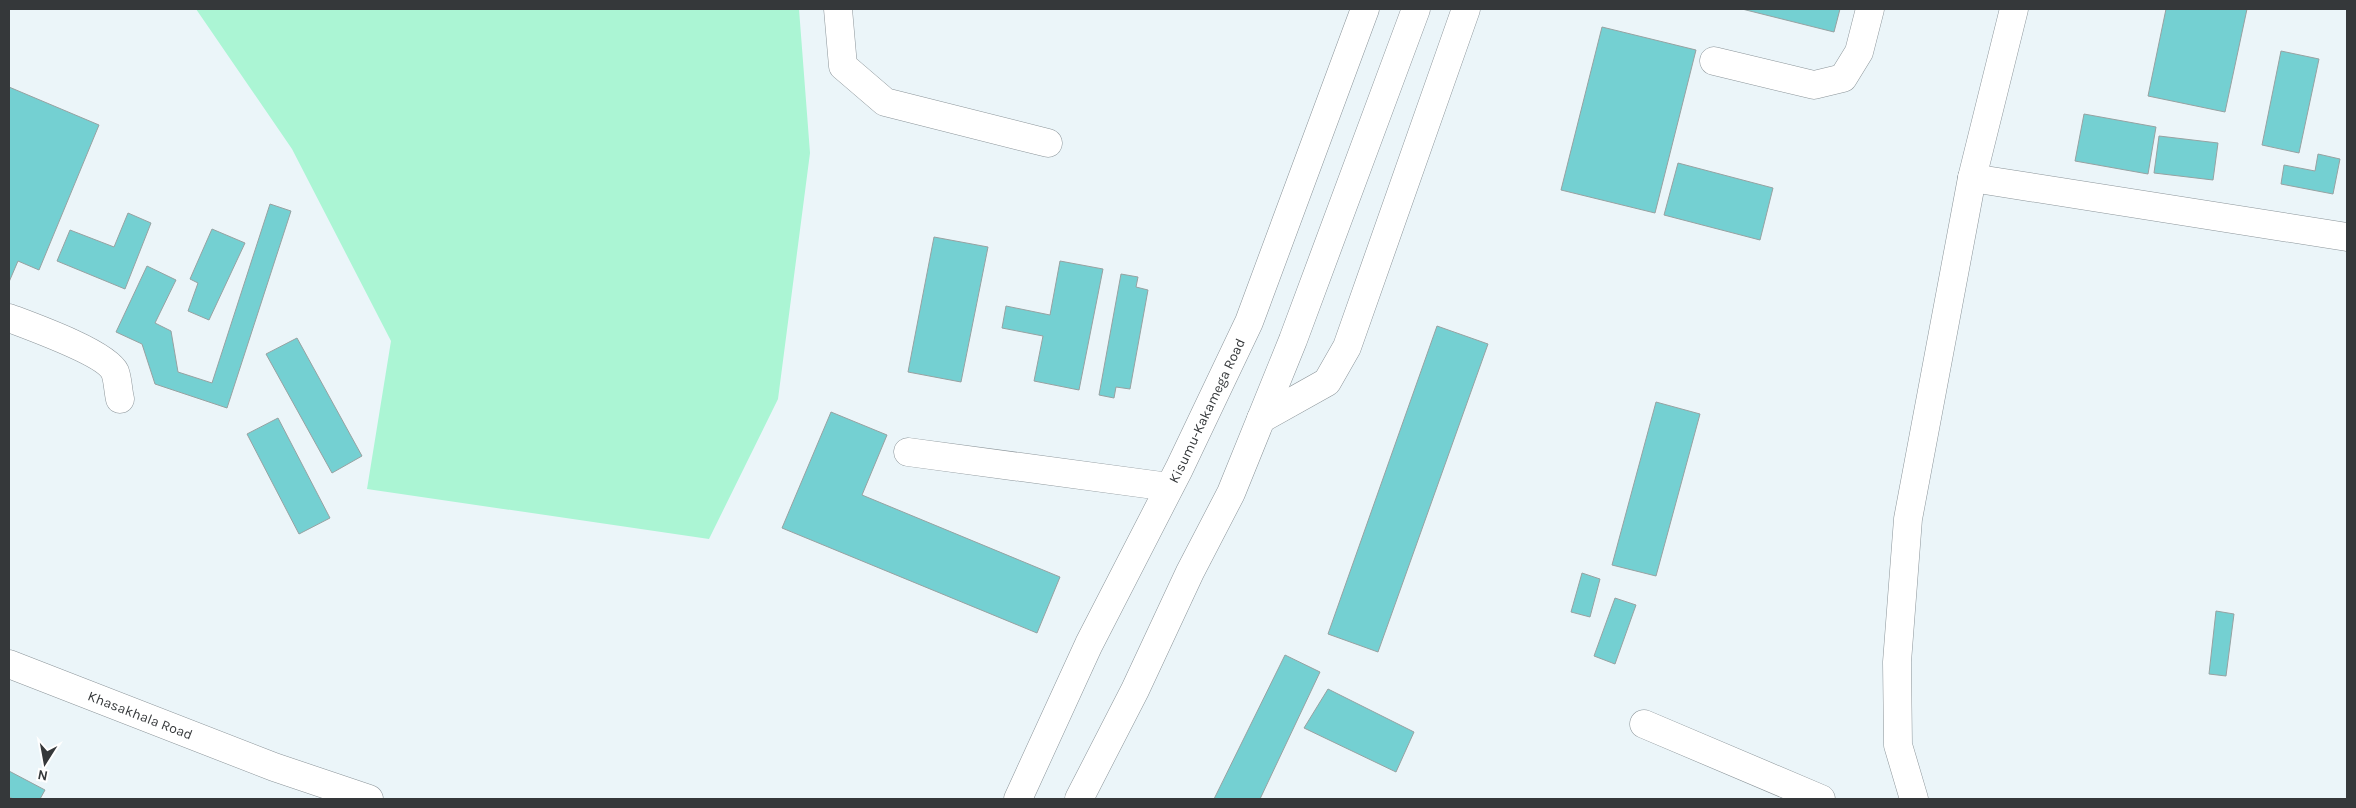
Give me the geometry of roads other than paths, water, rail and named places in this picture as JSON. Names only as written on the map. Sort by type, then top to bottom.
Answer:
[{"type":"main road","points":[[838,9],[843,66],[885,102],[1048,143]]},
{"type":"main road","name":"Kisumu-Kakamega Road","points":[[1018,799],[1089,644],[1169,487],[1249,322],[1365,9]]},
{"type":"main road","points":[[1080,799],[1135,690],[1190,572],[1231,493],[1293,340],[1416,9]]},
{"type":"main road","points":[[1261,419],[1327,382],[1347,347],[1466,9]]},
{"type":"main road","points":[[1714,61],[1814,85],[1843,78],[1859,52],[1870,9]]},
{"type":"main road","points":[[1914,799],[1898,745],[1897,662],[1908,519],[1972,178],[2014,9]]},
{"type":"main road","points":[[1972,178],[2347,237]]},
{"type":"main road","points":[[9,318],[75,345],[108,364],[115,372],[120,399]]},
{"type":"main road","points":[[908,452],[1169,487]]},
{"type":"main road","name":"Khasakhala Road","points":[[9,664],[274,767]]},
{"type":"main road","points":[[1644,724],[1821,799]]},
{"type":"main road","points":[[274,767],[340,799]]},
{"type":"main road","points":[[274,767],[368,799]]}]
